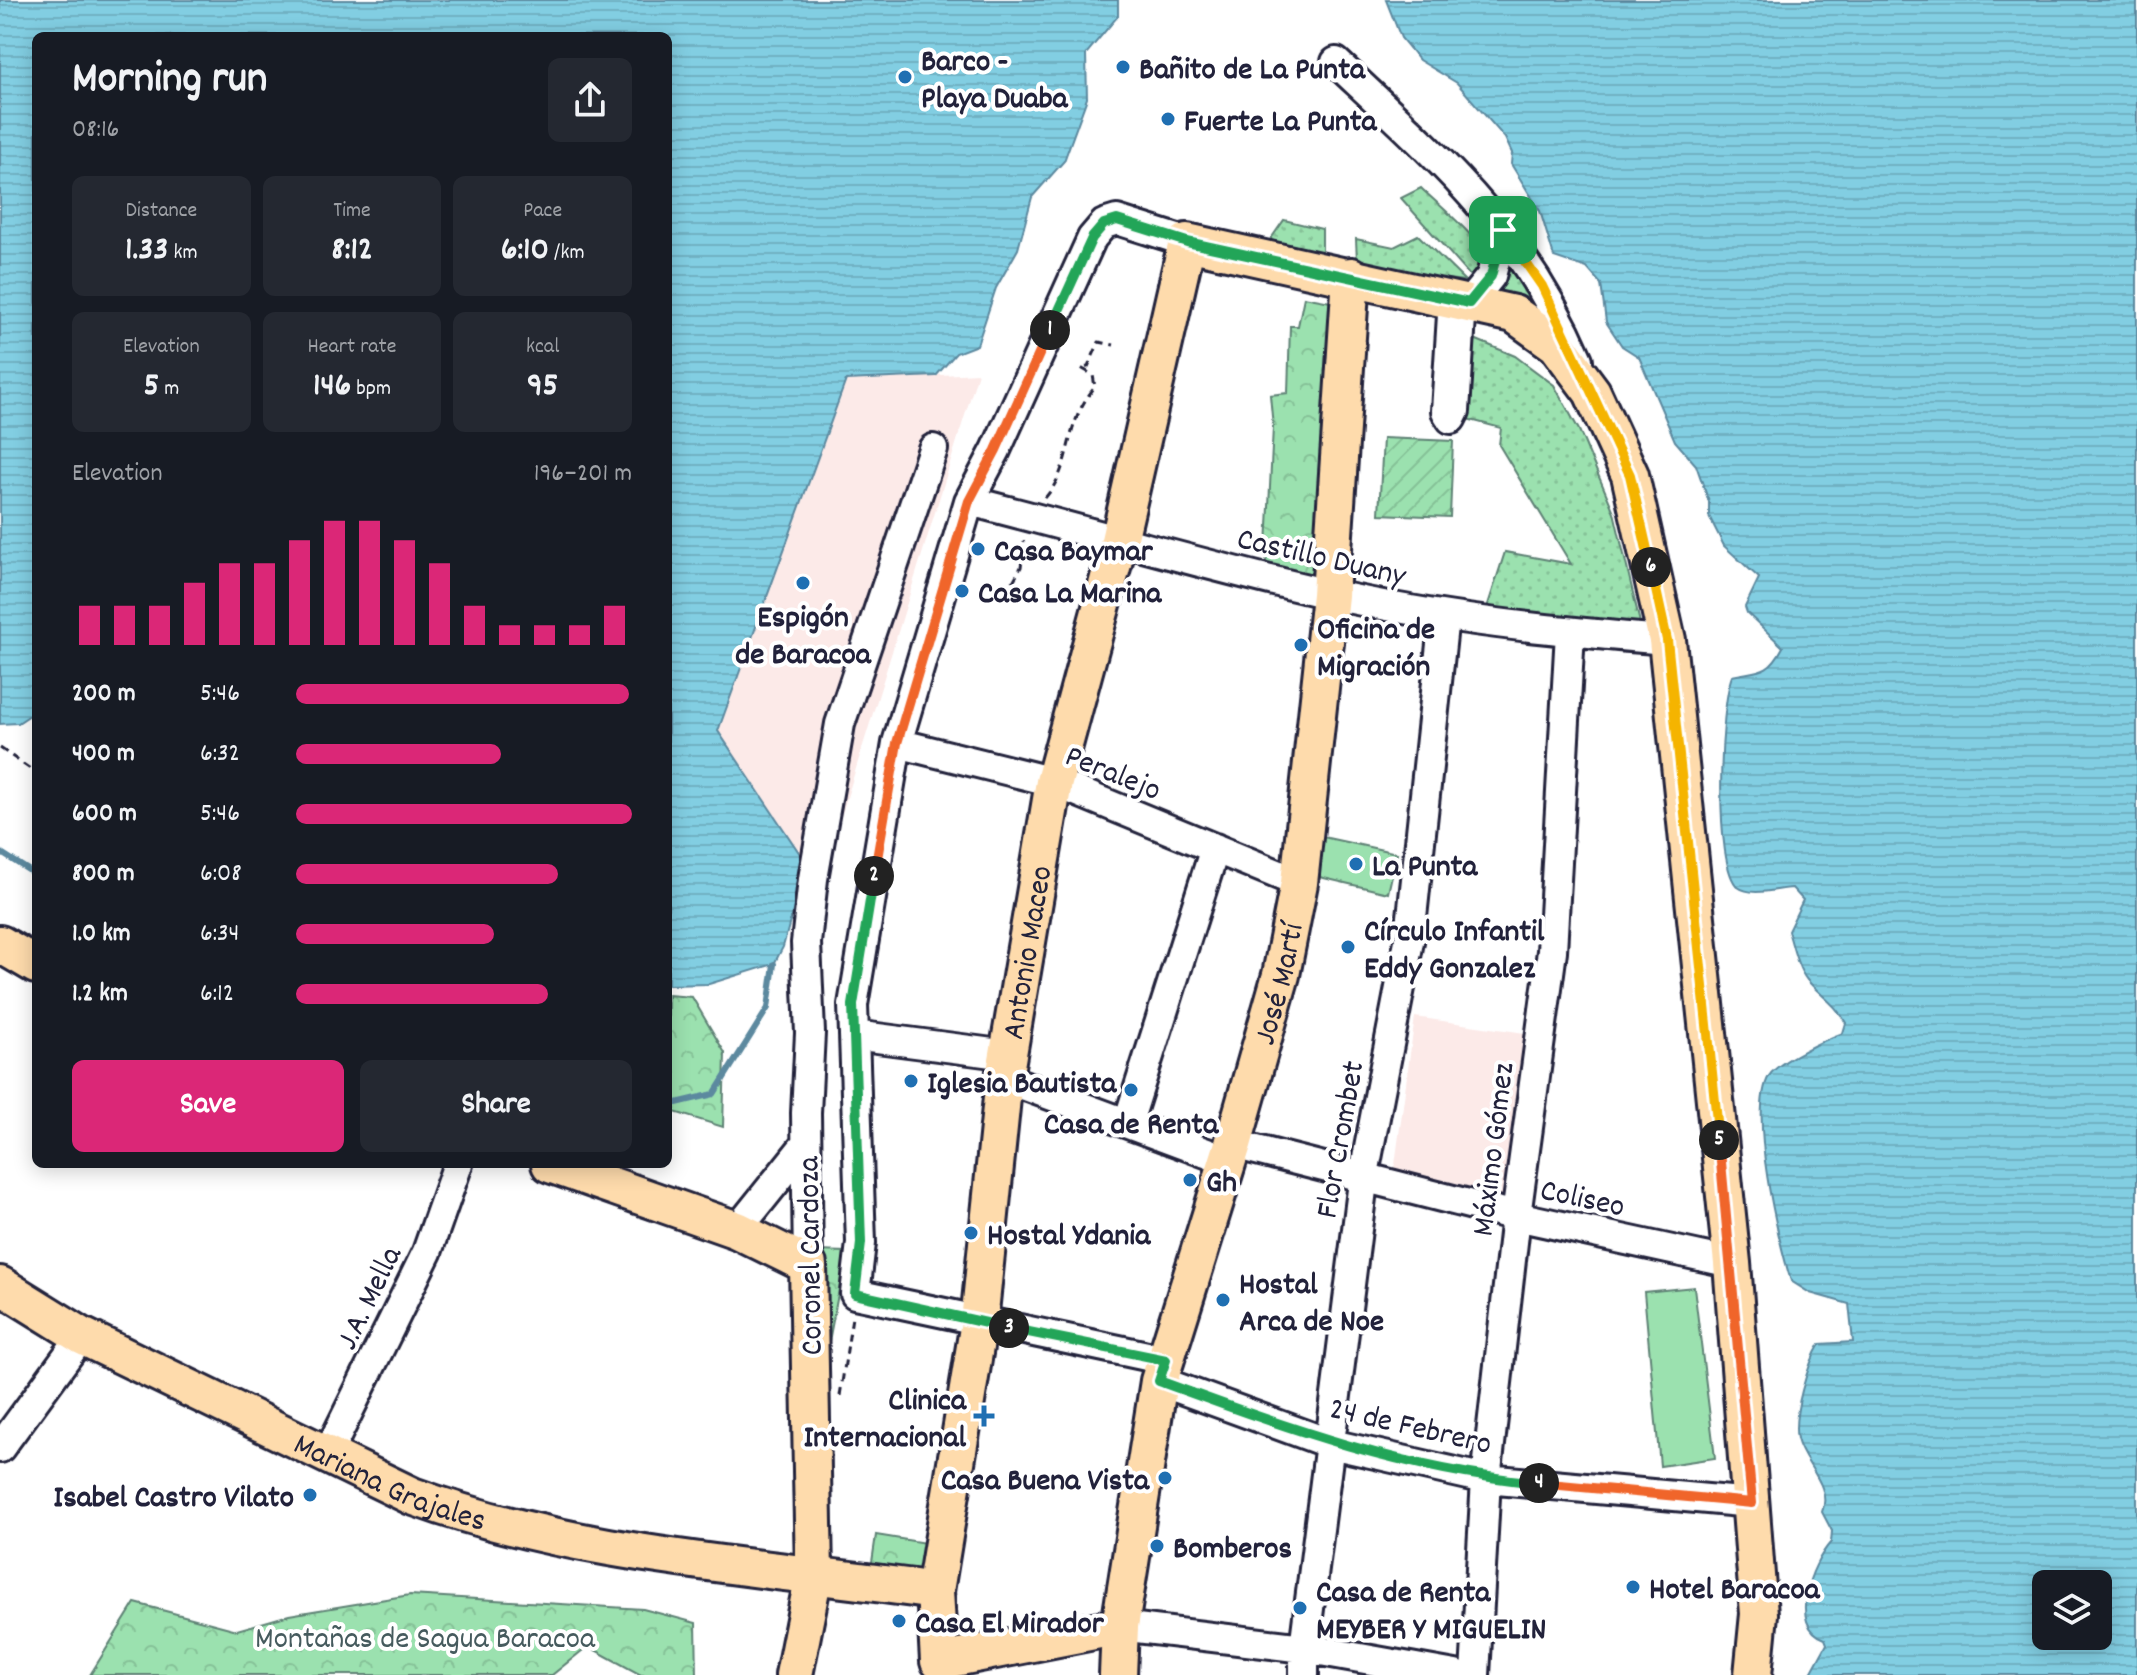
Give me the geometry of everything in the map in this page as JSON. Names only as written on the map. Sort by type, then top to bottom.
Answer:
[{"type":"main road","points":[[1187,242],[1514,314],[1557,345],[1592,392],[1630,475],[1667,640],[1732,1263],[1759,1614],[1753,1675]]},
{"type":"main road","name":"Antonio Maceo","points":[[940,1668],[935,1591],[979,1322],[1006,1066],[1054,782],[1119,541],[1187,242]]},
{"type":"main road","name":"José Martí","points":[[1118,1675],[1120,1626],[1162,1371],[1231,1153],[1281,975],[1299,883],[1330,595],[1351,276]]},
{"type":"main road","points":[[0,944],[32,963]]},
{"type":"main road","points":[[561,1168],[737,1230],[808,1265]]},
{"type":"main road","name":"Coronel Cardoza","points":[[794,1675],[814,1574],[808,1265]]},
{"type":"main road","name":"Mariana Grajales","points":[[0,1285],[82,1336],[412,1496],[457,1512],[589,1546],[935,1591]]},
{"type":"main road","points":[[940,1668],[1120,1626]]},
{"type":"street","points":[[1336,62],[1464,184],[1503,230],[1542,286],[1592,392]]},
{"type":"street","points":[[855,1294],[861,1243],[853,1005],[897,743],[969,501],[996,450],[1092,238],[1104,224],[1117,220],[1187,242]]},
{"type":"street","points":[[1461,301],[1491,276],[1503,230]]},
{"type":"street","name":"Coronel Cardoza","points":[[808,1265],[806,1144],[810,1033],[806,943],[813,879],[840,724],[933,449]]},
{"type":"street","name":"Castillo Duany","points":[[969,501],[1330,595],[1444,616],[1570,632],[1667,640]]},
{"type":"street","name":"Flor Crombet","points":[[1304,1662],[1364,1174],[1410,936],[1444,616]]},
{"type":"street","name":"Máximo Gómez","points":[[1475,1675],[1486,1479],[1516,1216],[1552,951],[1570,632]]},
{"type":"street","name":"Peralejo","points":[[897,743],[1054,782],[1299,883]]},
{"type":"street","points":[[1128,1122],[1215,848]]},
{"type":"street","name":"Coliseo","points":[[854,1035],[1006,1066],[1128,1122],[1231,1153],[1364,1174],[1516,1216],[1732,1263]]},
{"type":"street","points":[[737,1230],[806,1144]]},
{"type":"street","name":"J.A. Mella","points":[[327,1455],[427,1252],[457,1168]]},
{"type":"street","name":"24 de Febrero","points":[[855,1294],[979,1322],[1162,1371],[1331,1444],[1486,1479],[1752,1503]]},
{"type":"street","points":[[0,1448],[82,1336]]},
{"type":"street","points":[[1120,1626],[1304,1662],[1455,1675]]},
{"type":"path","points":[[1010,595],[1010,587],[1021,567],[1025,538],[1033,517],[1058,480],[1078,408],[1095,387],[1093,375],[1081,368],[1088,367],[1099,342],[1110,341],[1114,345]]},
{"type":"path","points":[[0,748],[32,770]]},
{"type":"path","points":[[839,1403],[855,1294]]},
{"type":"shaded area","points":[[978,373],[832,846],[806,863],[718,732],[846,380]]},
{"type":"shaded area","points":[[1415,1017],[1525,1033],[1505,1202],[1394,1172]]},
{"type":"green space","points":[[1421,188],[1480,247],[1481,261],[1471,277],[1401,198]]},
{"type":"green space","points":[[1284,220],[1322,229],[1322,252],[1270,240]]},
{"type":"green space","points":[[1418,235],[1465,281],[1419,276],[1357,261],[1356,239],[1394,247]]},
{"type":"green space","points":[[1507,263],[1542,313],[1491,294]]},
{"type":"green space","points":[[1304,297],[1336,303],[1319,580],[1266,566],[1273,427],[1270,395],[1288,393],[1290,326],[1298,326]]},
{"type":"green space","points":[[1472,338],[1515,356],[1554,385],[1579,430],[1614,512],[1640,623],[1487,608],[1505,552],[1571,564],[1499,445],[1501,428],[1463,418]]},
{"type":"green space","points":[[1383,438],[1453,441],[1450,517],[1379,514]]},
{"type":"green space","name":"La Punta","points":[[1323,837],[1397,853],[1388,893],[1315,876]]},
{"type":"green space","points":[[672,995],[692,997],[725,1053],[723,1127],[672,1111]]},
{"type":"green space","points":[[816,1251],[846,1252],[819,1394]]},
{"type":"green space","points":[[1694,1287],[1715,1458],[1660,1466],[1644,1292]]},
{"type":"green space","points":[[876,1535],[932,1544],[927,1578],[870,1576]]},
{"type":"green space","name":"Montañas de Sagua Baracoa","points":[[410,1595],[643,1609],[696,1623],[697,1675],[641,1675],[588,1646],[552,1675],[90,1675],[135,1603],[237,1630],[289,1615]]},
{"type":"water","points":[[0,0],[1118,0],[1118,16],[1086,54],[1087,98],[1064,161],[1032,197],[1018,249],[996,288],[977,345],[956,353],[936,376],[846,380],[718,731],[806,863],[783,947],[774,964],[709,984],[672,985],[672,32],[32,32],[32,714],[18,723],[0,724]]},
{"type":"water","points":[[1386,0],[2137,0],[2137,1675],[1810,1675],[1827,1644],[1807,1621],[1806,1594],[1816,1565],[1831,1542],[1832,1531],[1822,1512],[1824,1493],[1821,1484],[1797,1439],[1797,1417],[1806,1376],[1820,1344],[1853,1342],[1849,1304],[1810,1293],[1791,1281],[1767,1177],[1763,1146],[1763,1093],[1774,1070],[1803,1051],[1843,1033],[1846,1023],[1833,1005],[1807,980],[1798,963],[1788,931],[1803,900],[1792,888],[1757,892],[1743,890],[1730,873],[1725,850],[1721,785],[1724,719],[1732,676],[1767,667],[1783,647],[1747,613],[1745,607],[1759,578],[1724,546],[1709,516],[1709,502],[1696,465],[1675,441],[1639,357],[1622,346],[1606,322],[1601,284],[1587,268],[1554,257],[1540,211],[1511,164],[1512,153],[1505,138],[1457,83],[1419,60],[1401,38]]},
{"type":"waterway","points":[[0,852],[32,872]]},
{"type":"waterway","points":[[672,1104],[714,1094],[768,1008],[774,964]]},
{"type":"place","name":"Bañito de La Punta","points":[[1123,67]]},
{"type":"place","name":"Barco - Playa Duaba","points":[[905,77]]},
{"type":"place","name":"Fuerte La Punta","points":[[1168,119]]},
{"type":"place","name":"Casa Baymar","points":[[978,549]]},
{"type":"place","name":"Espigón de Baracoa","points":[[803,583]]},
{"type":"place","name":"Casa La Marina","points":[[962,591]]},
{"type":"place","name":"Oficina de Migración","points":[[1301,645]]},
{"type":"place","name":"La Punta","points":[[1356,864]]},
{"type":"place","name":"Círculo Infantil Eddy Gonzalez","points":[[1348,947]]},
{"type":"place","name":"Iglesia Bautista","points":[[911,1081]]},
{"type":"place","name":"Casa de Renta","points":[[1131,1090]]},
{"type":"place","name":"Gh","points":[[1190,1180]]},
{"type":"place","name":"Hostal Ydania","points":[[971,1233]]},
{"type":"place","name":"Hostal Arca de Noe","points":[[1223,1300]]},
{"type":"place","name":"Clinica Internacional","points":[[984,1416]]},
{"type":"place","name":"Casa Buena Vista","points":[[1165,1478]]},
{"type":"place","name":"Isabel Castro Vilato","points":[[310,1495]]},
{"type":"place","name":"Bomberos","points":[[1157,1546]]},
{"type":"place","name":"Hotel Baracoa","points":[[1633,1587]]},
{"type":"place","name":"Casa de Renta MEYBER Y MIGUELIN","points":[[1300,1608]]},
{"type":"place","name":"Casa El Mirador","points":[[899,1621]]},
{"type":"route","points":[[1117,220],[1187,242],[1469,303],[1491,276],[1499,256],[1503,230],[1542,286],[1630,475],[1667,640],[1732,1263],[1752,1503],[1486,1479],[1331,1444],[1159,1381],[1166,1360],[855,1294],[861,1243],[853,1005],[897,743],[969,501],[996,450],[1092,238],[1104,224],[1117,220]]}]
